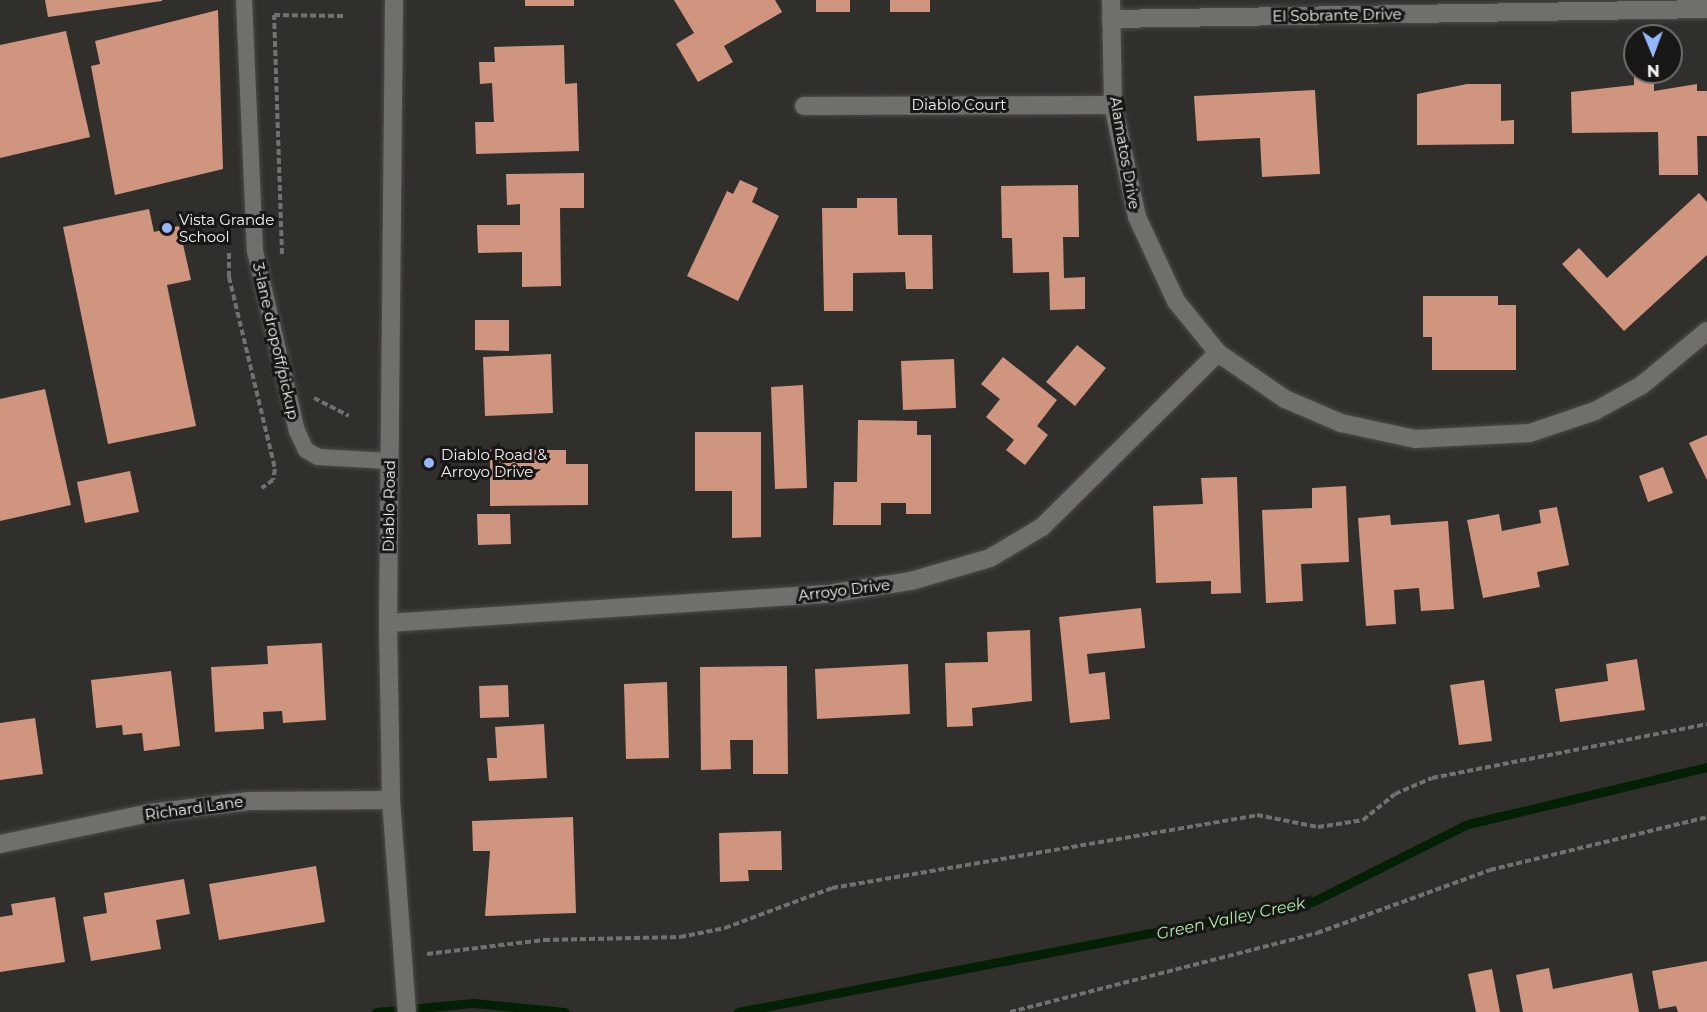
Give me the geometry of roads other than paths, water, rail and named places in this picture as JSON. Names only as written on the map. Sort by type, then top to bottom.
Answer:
[{"type":"street","name":"Diablo Road","points":[[394,0],[388,623],[391,800],[405,957],[407,1012]]},
{"type":"street","name":"Alamatos Drive","points":[[1111,0],[1113,105],[1137,217],[1176,301],[1218,353],[1285,399],[1341,423],[1415,440],[1471,440],[1530,433],[1595,411],[1642,385],[1707,331]]},
{"type":"street","name":"El Sobrante Drive","points":[[1112,19],[1707,9]]},
{"type":"street","name":"Diablo Court","points":[[804,106],[1113,105]]},
{"type":"street","name":"Arroyo Drive","points":[[388,623],[834,593],[911,581],[990,558],[1042,527],[1218,353]]},
{"type":"street","name":"Richard Lane","points":[[0,844],[150,813],[249,801],[391,800]]},
{"type":"lane","name":"3-lane dropoff/pickup","points":[[244,0],[255,251],[297,431],[306,450],[318,457],[389,461]]},
{"type":"waterway","name":"Green Valley Creek","points":[[738,1012],[1312,902],[1468,824],[1707,767]]},
{"type":"waterway","name":"Green Valley Creek","points":[[376,1012],[473,1003],[565,1012]]},
{"type":"place","name":"Vista Grande School","points":[[167,228]]},
{"type":"place","name":"Diablo Road & Arroyo Drive","points":[[429,463]]}]
